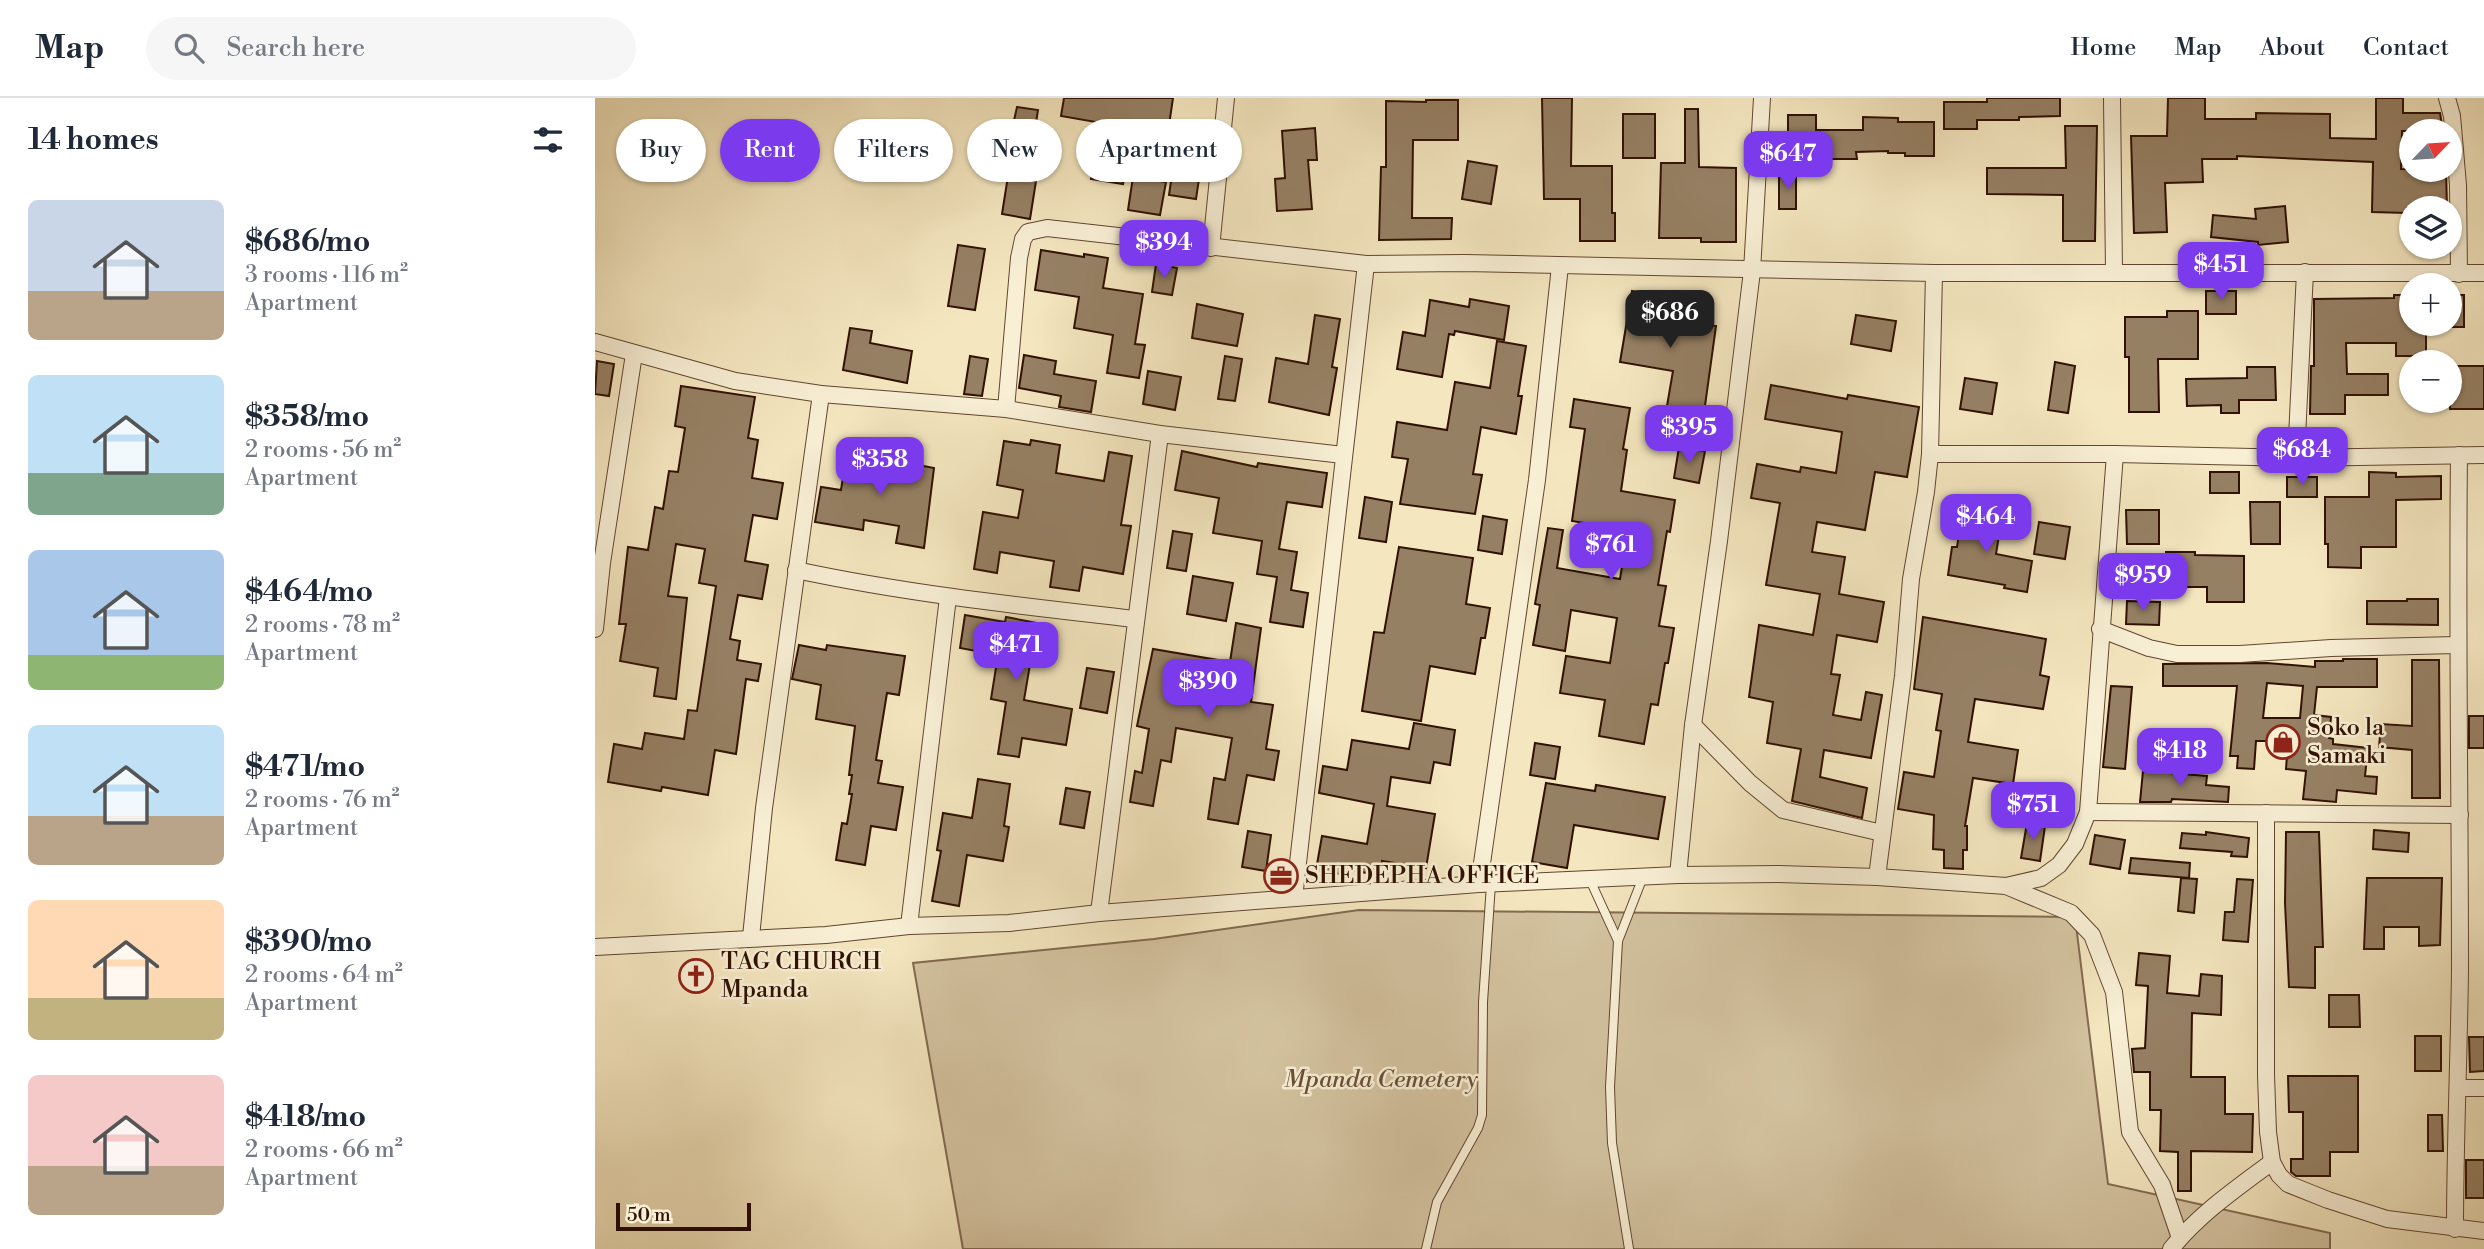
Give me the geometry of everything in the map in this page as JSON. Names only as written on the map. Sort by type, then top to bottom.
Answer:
[{"type":"street","points":[[1211,248],[1226,98]]},
{"type":"street","points":[[1678,875],[1693,725],[1752,271],[1762,98]]},
{"type":"street","points":[[2112,98],[2114,273]]},
{"type":"street","points":[[2450,100],[2458,185],[2459,273]]},
{"type":"street","points":[[1006,409],[1019,258],[1023,239],[1028,232],[1038,228],[1063,228],[1211,248],[1366,264],[1934,273],[2399,273]]},
{"type":"street","points":[[1294,898],[1366,264]]},
{"type":"street","points":[[1485,884],[1537,480],[1560,266]]},
{"type":"street","points":[[2296,458],[2305,272]]},
{"type":"street","points":[[1877,877],[1903,676],[1911,579],[1930,454],[1934,273]]},
{"type":"street","points":[[2462,274],[2484,273]]},
{"type":"street","points":[[595,342],[735,381],[821,394],[1006,409],[1160,434],[1343,455]]},
{"type":"street","points":[[595,629],[602,563],[634,354]]},
{"type":"street","points":[[751,937],[764,808],[821,394]]},
{"type":"street","points":[[1099,913],[1160,434]]},
{"type":"street","points":[[1930,454],[2296,458],[2484,455]]},
{"type":"street","points":[[595,947],[826,934],[909,926],[1009,923],[1099,913],[1485,884],[1678,875],[1779,874],[1877,877],[2006,886],[2042,878],[2059,865],[2075,844],[2088,812],[2115,454]]},
{"type":"street","points":[[2455,1228],[2459,1088],[2459,455]]},
{"type":"street","points":[[796,570],[862,584],[948,597],[1135,620]]},
{"type":"street","points":[[909,926],[948,597]]},
{"type":"street","points":[[2100,629],[2148,648],[2177,654],[2457,645]]},
{"type":"street","points":[[1693,725],[1750,783],[1783,810],[1803,817],[1882,833]]},
{"type":"street","points":[[2088,812],[2460,815]]},
{"type":"street","points":[[2266,813],[2266,1075],[2272,1162],[2288,1184],[2328,1200],[2387,1219],[2484,1231]]},
{"type":"street","points":[[2006,886],[2071,913],[2092,935],[2114,992],[2130,1132],[2162,1185],[2176,1243],[2227,1196],[2272,1162]]},
{"type":"street","points":[[2459,1088],[2484,1088]]},
{"type":"lane","points":[[1629,1249],[1612,1143],[1610,1087],[1618,941],[1643,877]]},
{"type":"lane","points":[[1590,880],[1618,941]]},
{"type":"lane","points":[[1426,1249],[1437,1202],[1478,1128],[1482,1115],[1485,884]]},
{"type":"green space","name":"Mpanda Cemetery","points":[[1359,910],[2075,917],[2108,1184],[2330,1233],[2330,1249],[963,1249],[913,963],[1154,939]]},
{"type":"building","points":[[1064,98],[1173,98],[1170,119],[1078,119],[1061,116]]},
{"type":"building","points":[[1542,98],[1572,98],[1571,166],[1612,166],[1615,241],[1580,241],[1580,199],[1544,199]]},
{"type":"building","points":[[1987,98],[2060,98],[2060,116],[1977,120],[1977,129],[1944,129],[1944,102],[1987,102]]},
{"type":"building","points":[[2168,98],[2205,98],[2205,119],[2256,119],[2256,113],[2330,114],[2330,138],[2376,139],[2376,98],[2403,98],[2403,113],[2440,113],[2441,119],[2399,119],[2399,182],[2446,182],[2447,196],[2399,196],[2399,213],[2372,212],[2373,162],[2237,156],[2237,159],[2202,159],[2203,182],[2165,183],[2167,232],[2134,233],[2131,136],[2167,136]]},
{"type":"building","points":[[1458,100],[1458,140],[1413,140],[1412,218],[1452,218],[1451,239],[1379,240],[1381,167],[1386,167],[1386,101]]},
{"type":"building","points":[[1017,107],[1038,110],[1037,119],[1014,119]]},
{"type":"building","points":[[1685,109],[1698,109],[1699,167],[1736,168],[1736,242],[1701,242],[1701,238],[1659,238],[1661,163],[1685,163]]},
{"type":"building","points":[[1623,114],[1655,114],[1655,158],[1623,158]]},
{"type":"building","points":[[1788,115],[1816,115],[1816,130],[1863,130],[1863,117],[1898,118],[1898,122],[1934,122],[1934,156],[1905,156],[1905,153],[1888,151],[1856,152],[1857,159],[1788,159]]},
{"type":"building","points":[[2065,126],[2097,126],[2095,241],[2063,241],[2063,195],[1987,194],[1987,168],[2066,168]]},
{"type":"building","points":[[1315,128],[1317,160],[1308,160],[1312,209],[1277,211],[1275,179],[1285,178],[1282,131]]},
{"type":"building","points":[[1468,161],[1497,166],[1491,204],[1462,199]]},
{"type":"building","points":[[1779,174],[1796,174],[1796,209],[1779,209]]},
{"type":"building","points":[[1007,182],[1036,182],[1030,219],[1002,214]]},
{"type":"building","points":[[1132,182],[1166,182],[1160,215],[1128,210]]},
{"type":"building","points":[[1171,182],[1199,182],[1196,199],[1169,195]]},
{"type":"building","points":[[2285,206],[2288,242],[2258,245],[2258,242],[2211,237],[2213,215],[2256,219],[2255,209]]},
{"type":"building","points":[[958,245],[985,249],[975,310],[948,306]]},
{"type":"building","points":[[1041,250],[1108,258],[1103,288],[1143,294],[1135,344],[1145,345],[1139,378],[1107,373],[1113,335],[1074,328],[1079,297],[1035,290]]},
{"type":"building","points":[[1156,264],[1177,268],[1172,295],[1152,292]]},
{"type":"building","points":[[1632,291],[1660,295],[1657,316],[1716,326],[1704,413],[1667,406],[1673,371],[1620,362]]},
{"type":"building","points":[[2206,291],[2236,291],[2236,314],[2206,314]]},
{"type":"building","points":[[2394,295],[2399,295],[2399,336],[2426,336],[2426,350],[2399,350],[2399,356],[2396,356],[2396,343],[2346,343],[2347,374],[2388,374],[2388,395],[2345,395],[2345,414],[2310,414],[2311,366],[2314,366],[2314,299],[2394,298]]},
{"type":"building","points":[[2462,295],[2464,295],[2462,327]]},
{"type":"building","points":[[1470,299],[1509,306],[1504,340],[1455,331],[1454,335],[1449,334],[1442,377],[1397,369],[1403,332],[1425,336],[1430,300],[1469,307]]},
{"type":"building","points":[[1197,304],[1243,314],[1237,346],[1192,338]]},
{"type":"building","points":[[2167,311],[2198,311],[2198,359],[2158,359],[2159,412],[2129,412],[2129,357],[2125,357],[2125,317],[2167,317]]},
{"type":"building","points":[[1315,315],[1340,319],[1332,367],[1337,368],[1329,415],[1269,402],[1276,358],[1308,364]]},
{"type":"building","points":[[1856,315],[1896,321],[1891,351],[1851,344]]},
{"type":"building","points":[[850,328],[872,331],[870,343],[912,351],[907,383],[843,370]]},
{"type":"building","points":[[1497,341],[1526,346],[1518,396],[1522,396],[1516,434],[1481,427],[1473,474],[1482,475],[1475,514],[1400,504],[1408,459],[1392,457],[1397,422],[1447,430],[1455,382],[1490,388]]},
{"type":"building","points":[[1024,355],[1056,361],[1054,374],[1096,381],[1091,412],[1059,407],[1061,396],[1019,388]]},
{"type":"building","points":[[970,356],[988,359],[982,396],[964,394]]},
{"type":"building","points":[[1225,356],[1242,359],[1235,401],[1218,399]]},
{"type":"building","points":[[597,361],[614,364],[609,396],[595,394]]},
{"type":"building","points":[[2055,362],[2075,366],[2068,413],[2048,410]]},
{"type":"building","points":[[2462,366],[2484,366],[2484,409],[2462,409]]},
{"type":"building","points":[[2247,367],[2275,367],[2276,400],[2239,400],[2239,413],[2221,413],[2221,405],[2187,406],[2186,379],[2247,378]]},
{"type":"building","points":[[1148,371],[1181,377],[1175,410],[1143,404]]},
{"type":"building","points":[[1965,378],[1997,383],[1992,414],[1960,409]]},
{"type":"building","points":[[1771,385],[1847,399],[1848,395],[1919,407],[1907,477],[1875,472],[1865,530],[1817,522],[1812,552],[1845,557],[1839,594],[1884,602],[1877,642],[1837,635],[1831,674],[1840,675],[1833,715],[1861,720],[1866,692],[1882,695],[1871,758],[1824,750],[1820,777],[1867,788],[1862,818],[1792,801],[1801,749],[1767,743],[1773,702],[1749,697],[1759,625],[1813,635],[1820,594],[1766,585],[1780,503],[1751,498],[1757,464],[1800,472],[1801,467],[1836,473],[1842,432],[1765,419]]},
{"type":"building","points":[[681,386],[755,397],[748,438],[758,440],[752,478],[783,483],[777,519],[753,515],[745,561],[768,565],[762,599],[738,595],[730,639],[740,641],[737,660],[761,664],[758,681],[746,679],[736,754],[715,750],[708,795],[608,782],[614,744],[642,749],[645,733],[684,739],[688,710],[697,711],[716,586],[699,583],[705,549],[676,544],[668,596],[687,598],[676,699],[654,696],[658,668],[620,661],[626,624],[619,624],[628,547],[648,550],[655,507],[663,509],[669,471],[678,472],[685,428],[675,426]]},
{"type":"building","points":[[1574,399],[1630,408],[1623,449],[1627,450],[1621,491],[1675,500],[1658,585],[1666,586],[1659,626],[1674,628],[1658,705],[1651,704],[1644,744],[1599,736],[1605,700],[1560,693],[1566,656],[1610,663],[1617,618],[1571,610],[1565,651],[1533,645],[1540,605],[1535,604],[1548,528],[1563,530],[1557,568],[1620,579],[1628,530],[1572,521],[1585,429],[1570,427]]},
{"type":"building","points":[[1031,440],[1060,445],[1056,473],[1104,481],[1109,452],[1132,456],[1121,525],[1131,526],[1123,574],[1083,567],[1079,591],[1050,587],[1054,561],[1000,552],[997,573],[974,569],[983,512],[1018,518],[1023,490],[997,485],[1004,441],[1030,445]]},
{"type":"building","points":[[1679,447],[1705,451],[1699,483],[1674,478]]},
{"type":"building","points":[[847,451],[934,468],[924,548],[896,543],[899,526],[864,520],[863,530],[815,522],[821,487],[841,490]]},
{"type":"building","points":[[1182,451],[1257,467],[1258,463],[1327,473],[1322,507],[1287,502],[1279,549],[1297,552],[1291,590],[1308,593],[1303,627],[1270,622],[1277,577],[1257,574],[1262,541],[1213,533],[1219,498],[1175,490]]},
{"type":"building","points":[[2210,472],[2239,472],[2239,493],[2210,493]]},
{"type":"building","points":[[2369,472],[2396,473],[2396,477],[2441,476],[2441,499],[2396,500],[2396,547],[2361,547],[2361,568],[2328,567],[2325,497],[2369,497]]},
{"type":"building","points":[[2287,477],[2317,477],[2317,497],[2287,497]]},
{"type":"building","points":[[1365,497],[1392,502],[1386,542],[1359,538]]},
{"type":"building","points":[[2250,502],[2280,502],[2280,544],[2251,544]]},
{"type":"building","points":[[1963,510],[2002,517],[1996,554],[2032,561],[2027,592],[2004,588],[2005,585],[1948,575],[1952,547],[1957,547]]},
{"type":"building","points":[[2126,510],[2159,510],[2159,544],[2127,544]]},
{"type":"building","points":[[1483,516],[1507,520],[1502,554],[1478,550]]},
{"type":"building","points":[[2039,522],[2070,527],[2065,559],[2034,554]]},
{"type":"building","points":[[1173,531],[1192,534],[1186,571],[1167,568]]},
{"type":"building","points":[[1399,547],[1473,558],[1466,604],[1490,608],[1485,638],[1481,638],[1475,674],[1430,666],[1421,721],[1362,711],[1374,632],[1384,633]]},
{"type":"building","points":[[2166,552],[2244,556],[2244,602],[2207,602],[2207,587],[2166,587]]},
{"type":"building","points":[[1193,576],[1233,583],[1226,621],[1187,614]]},
{"type":"building","points":[[2438,599],[2438,625],[2367,624],[2367,601]]},
{"type":"building","points":[[2127,601],[2160,602],[2159,625],[2126,624]]},
{"type":"building","points":[[965,615],[1005,622],[1006,617],[1037,623],[1024,700],[1072,709],[1066,745],[1022,738],[1019,757],[998,754],[1006,702],[991,699],[998,655],[960,648]]},
{"type":"building","points":[[1923,617],[2046,639],[2040,675],[2049,677],[2043,709],[1975,699],[1968,742],[2018,750],[2013,784],[1973,778],[1965,826],[1967,850],[1963,850],[1963,869],[1944,868],[1944,850],[1933,849],[1934,815],[1898,809],[1904,772],[1934,777],[1941,731],[1936,730],[1942,694],[1914,689]]},
{"type":"building","points":[[1236,623],[1261,628],[1251,702],[1273,705],[1266,749],[1279,751],[1274,780],[1247,775],[1238,824],[1208,819],[1214,778],[1225,780],[1232,738],[1176,728],[1171,762],[1161,760],[1153,806],[1130,802],[1135,771],[1142,773],[1149,729],[1137,726],[1153,649],[1230,662]]},
{"type":"building","points":[[799,645],[826,650],[827,645],[905,656],[899,695],[887,693],[876,760],[882,761],[878,783],[903,787],[896,830],[871,826],[865,865],[836,860],[842,823],[847,824],[852,794],[849,794],[852,775],[849,775],[855,726],[816,719],[821,685],[792,679]]},
{"type":"building","points":[[2377,659],[2377,687],[2317,687],[2314,715],[2331,717],[2329,738],[2333,739],[2333,744],[2368,748],[2365,776],[2377,777],[2376,794],[2337,790],[2336,802],[2303,799],[2306,771],[2286,769],[2288,741],[2256,741],[2254,769],[2237,768],[2238,756],[2230,756],[2237,686],[2163,686],[2163,664],[2267,663],[2315,667],[2315,661]],"holes":[[[2267,683],[2303,686],[2300,718],[2263,718]]]},
{"type":"building","points":[[2412,660],[2439,660],[2440,798],[2412,798],[2412,750],[2379,747],[2381,724],[2412,726]]},
{"type":"building","points":[[1087,668],[1114,672],[1107,713],[1080,708]]},
{"type":"building","points":[[2111,686],[2132,687],[2125,769],[2103,767]]},
{"type":"building","points":[[2469,716],[2484,716],[2484,748],[2469,748]]},
{"type":"building","points":[[1414,723],[1455,730],[1450,765],[1434,762],[1430,783],[1391,777],[1387,806],[1435,814],[1426,868],[1382,861],[1380,875],[1342,869],[1341,874],[1316,870],[1322,836],[1367,844],[1374,804],[1319,793],[1323,766],[1347,770],[1352,740],[1409,749]]},
{"type":"building","points":[[1535,743],[1560,747],[1555,779],[1530,775]]},
{"type":"building","points":[[2143,771],[2207,776],[2206,785],[2229,787],[2228,802],[2172,799],[2171,802],[2140,802]]},
{"type":"building","points":[[978,779],[1010,784],[1004,826],[1009,827],[1003,861],[967,855],[959,906],[932,901],[941,851],[937,850],[943,813],[972,818]]},
{"type":"building","points":[[1546,783],[1595,791],[1596,785],[1665,797],[1658,839],[1574,825],[1567,868],[1532,862]]},
{"type":"building","points":[[1066,788],[1090,792],[1084,828],[1060,824]]},
{"type":"building","points":[[2027,823],[2045,826],[2040,861],[2021,858]]},
{"type":"building","points":[[2374,830],[2409,833],[2408,852],[2373,849]]},
{"type":"building","points":[[1248,831],[1271,835],[1266,871],[1242,867]]},
{"type":"building","points":[[2206,832],[2249,838],[2247,857],[2231,856],[2232,852],[2180,848],[2182,833],[2206,835]]},
{"type":"building","points":[[2286,832],[2319,832],[2323,947],[2315,947],[2315,988],[2289,987],[2285,903]]},
{"type":"building","points":[[2095,835],[2125,840],[2120,869],[2090,864]]},
{"type":"building","points":[[2131,858],[2190,863],[2189,878],[2129,873]]},
{"type":"building","points":[[2181,878],[2197,879],[2194,913],[2178,911]]},
{"type":"building","points":[[2367,878],[2442,878],[2440,945],[2419,946],[2419,927],[2384,927],[2384,949],[2364,949]]},
{"type":"building","points":[[2237,879],[2253,880],[2248,942],[2223,940],[2225,912],[2234,912]]},
{"type":"building","points":[[2139,953],[2170,956],[2167,993],[2199,996],[2201,974],[2222,976],[2221,1015],[2192,1013],[2191,1077],[2225,1077],[2225,1114],[2253,1114],[2252,1152],[2191,1151],[2191,1191],[2178,1191],[2178,1152],[2160,1151],[2161,1110],[2150,1110],[2150,1072],[2134,1072],[2132,1049],[2145,1048],[2148,986],[2136,985]]},
{"type":"building","points":[[2329,995],[2359,995],[2360,1027],[2329,1027]]},
{"type":"building","points":[[2415,1036],[2441,1036],[2441,1071],[2415,1071]]},
{"type":"building","points":[[2469,1037],[2484,1037],[2484,1071],[2470,1072]]},
{"type":"building","points":[[2288,1076],[2358,1076],[2358,1152],[2330,1152],[2330,1176],[2296,1176],[2291,1172],[2291,1159],[2303,1159],[2303,1112],[2289,1112]]},
{"type":"building","points":[[2428,1115],[2442,1115],[2443,1151],[2428,1151]]},
{"type":"building","points":[[2466,1160],[2484,1160],[2484,1198],[2466,1198]]},
{"type":"place","name":"Soko la Samaki","points":[[2283,742]]},
{"type":"place","name":"SHEDEPHA OFFICE","points":[[1281,876]]},
{"type":"place","name":"TAG CHURCH Mpanda","points":[[696,976]]}]
